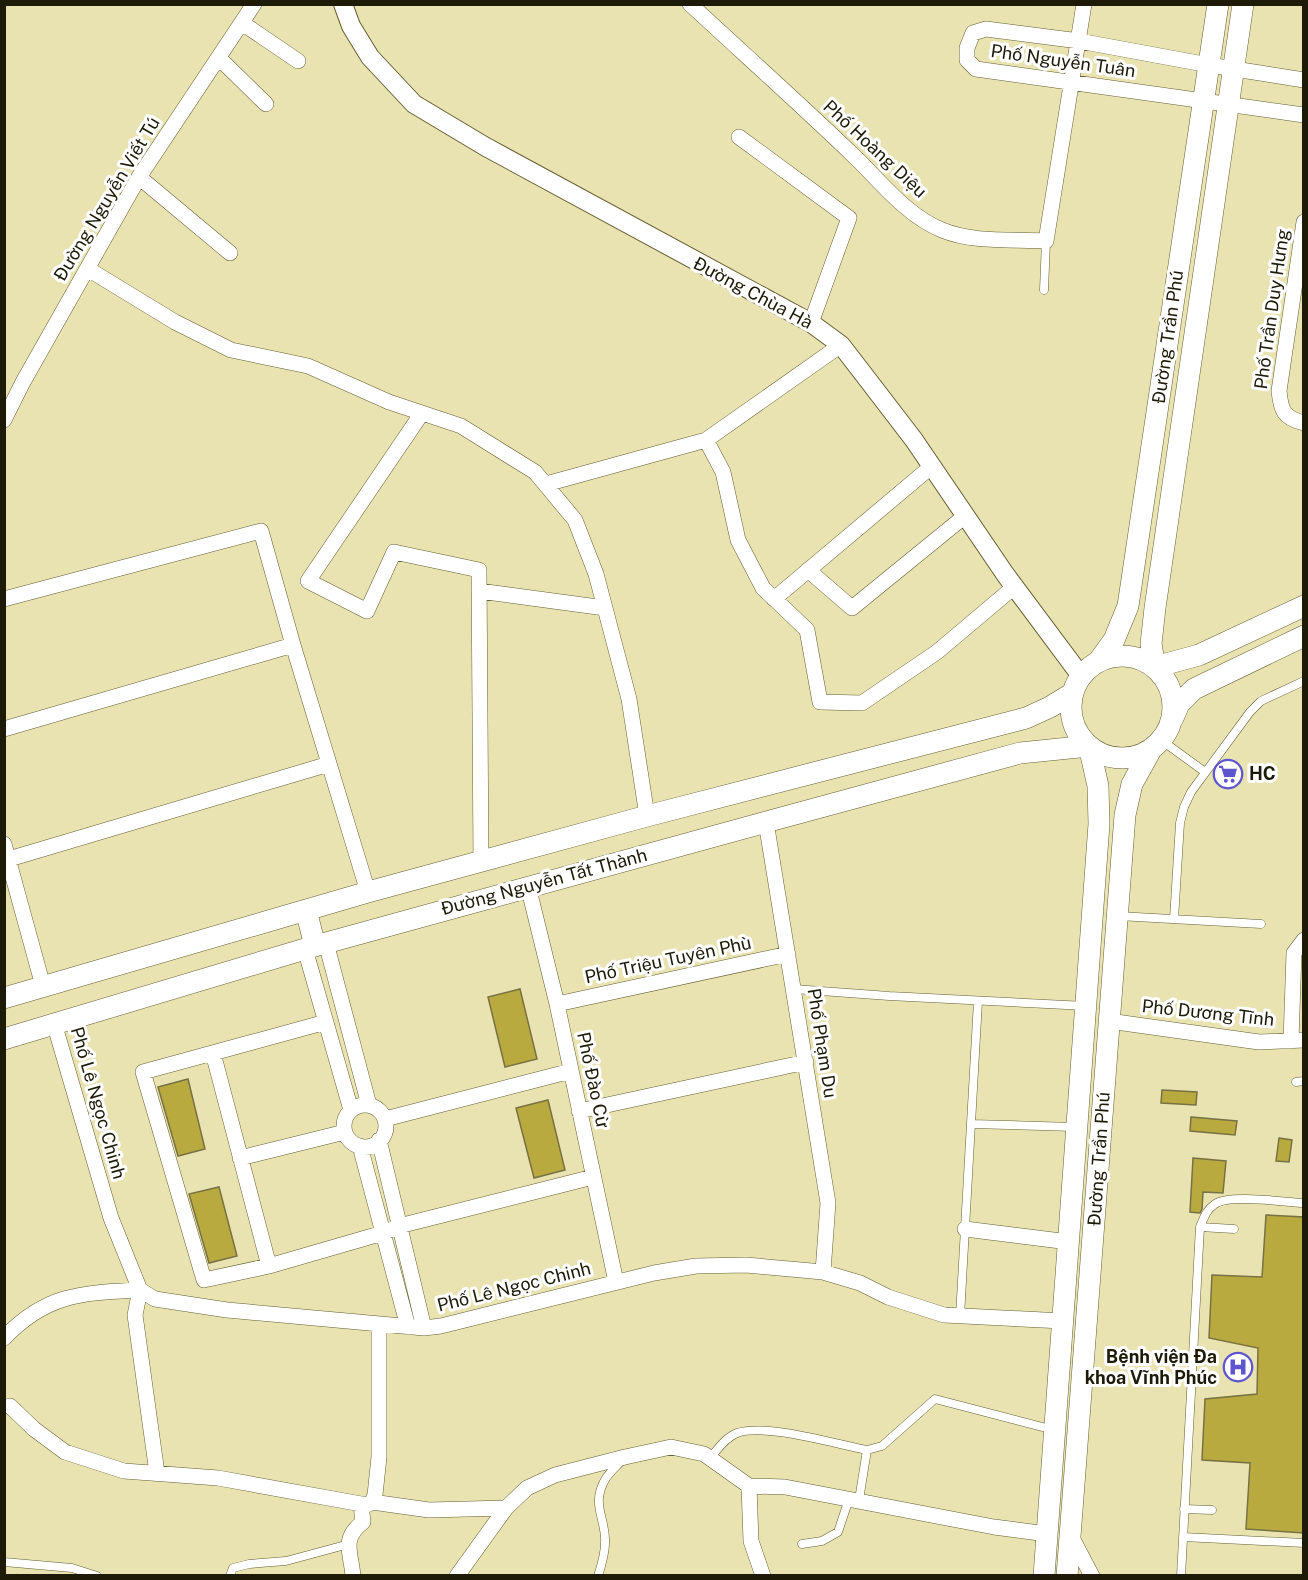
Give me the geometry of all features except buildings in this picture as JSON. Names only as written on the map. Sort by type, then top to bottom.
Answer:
[{"type":"main road","name":"Đường Trần Phú","points":[[1098,662],[1114,640],[1128,606],[1218,4]]},
{"type":"main road","name":"Đường Trần Phú","points":[[1155,667],[1151,644],[1153,625],[1243,4]]},
{"type":"main road","points":[[1155,667],[1199,655],[1304,606]]},
{"type":"main road","points":[[1161,736],[1173,706],[1171,692],[1165,678],[1155,667],[1127,656],[1112,657],[1098,662],[1077,685],[1071,708],[1073,722],[1079,735],[1089,746],[1103,754],[1120,758],[1136,756],[1161,736],[1179,704],[1194,688],[1304,636]]},
{"type":"main road","name":"Đường Nguyễn Tất Thành","points":[[4,998],[368,892],[1026,717],[1050,707],[1077,685]]},
{"type":"main road","name":"Đường Trần Phú","points":[[1067,1575],[1127,804],[1135,777],[1161,736]]},
{"type":"main road","name":"Đường Trần Phú","points":[[1044,1575],[1099,824],[1098,786],[1089,746]]},
{"type":"main road","name":"Đường Nguyễn Tất Thành","points":[[4,1039],[316,946],[528,886],[1020,753],[1089,746]]},
{"type":"main road","points":[[306,910],[316,946]]},
{"type":"main road","points":[[1047,1534],[1071,1536]]},
{"type":"street","name":"Đường Nguyễn Viết Tú","points":[[4,420],[23,382],[139,177],[254,4]]},
{"type":"street","name":"Đường Chùa Hà","points":[[343,4],[351,26],[370,57],[414,104],[486,147],[811,322],[841,345],[914,440],[1014,587],[1077,685]]},
{"type":"street","name":"Phố Hoàng Diệu","points":[[690,4],[855,156],[898,200],[923,220],[942,230],[972,237],[1046,241]]},
{"type":"street","points":[[1046,241],[1084,4]]},
{"type":"street","points":[[242,23],[297,61]]},
{"type":"street","name":"Phố Nguyễn Tuân","points":[[1304,80],[1079,41],[986,29],[973,33],[967,48],[967,60],[976,69],[1304,115]]},
{"type":"street","points":[[219,58],[266,104]]},
{"type":"street","points":[[739,137],[849,218],[811,322]]},
{"type":"street","points":[[139,177],[230,253]]},
{"type":"street","name":"Phố Trần Duy Hưng","points":[[1304,222],[1279,391],[1280,406],[1285,416],[1304,423]]},
{"type":"street","points":[[88,269],[175,322],[231,350],[308,366],[389,402],[461,426],[535,472],[575,520],[596,574],[629,699],[647,816]]},
{"type":"street","points":[[546,484],[705,440],[841,345]]},
{"type":"street","points":[[422,413],[308,581],[366,611],[394,552],[478,570],[481,861]]},
{"type":"street","points":[[705,440],[723,472],[738,540],[764,588],[807,630],[820,702],[862,703],[937,652],[1014,587]]},
{"type":"street","points":[[774,599],[932,466]]},
{"type":"street","points":[[808,570],[852,608],[965,516]]},
{"type":"street","points":[[4,599],[261,531],[368,892]]},
{"type":"street","points":[[479,591],[605,608]]},
{"type":"street","points":[[4,729],[293,645]]},
{"type":"street","points":[[9,859],[329,764]]},
{"type":"street","name":"Phố Phạm Du","points":[[766,822],[828,1203],[823,1272]]},
{"type":"street","points":[[4,844],[43,986]]},
{"type":"street","name":"Phố Đào Cừ","points":[[528,886],[557,1004],[616,1282]]},
{"type":"street","points":[[1297,1040],[1294,953],[1304,940]]},
{"type":"street","points":[[316,946],[326,1022],[351,1110]]},
{"type":"street","points":[[316,946],[369,1105]]},
{"type":"street","name":"Phố Triệu Tuyên Phù","points":[[557,1004],[788,954]]},
{"type":"street","name":"Phố Dương Tĩnh","points":[[1109,1021],[1259,1042],[1297,1040]]},
{"type":"street","points":[[326,1022],[143,1072],[204,1280],[269,1266],[383,1233],[399,1226],[593,1176]]},
{"type":"street","name":"Phố Lê Ngọc Chinh","points":[[54,1023],[111,1218],[140,1290],[155,1299],[227,1310],[424,1328],[441,1326],[654,1273],[696,1266],[746,1265],[823,1272],[860,1283],[888,1297],[944,1315],[1063,1321]]},
{"type":"street","points":[[213,1053],[269,1266]]},
{"type":"street","points":[[579,1111],[806,1062]]},
{"type":"street","points":[[385,1119],[571,1071]]},
{"type":"street","points":[[369,1105],[381,1112],[386,1128],[379,1140],[369,1146],[360,1146],[352,1142],[345,1132],[345,1119],[357,1106],[369,1105]]},
{"type":"street","points":[[240,1158],[345,1132]]},
{"type":"street","points":[[379,1140],[424,1328]]},
{"type":"street","points":[[360,1146],[408,1327]]},
{"type":"street","points":[[965,1229],[1069,1242]]},
{"type":"street","points":[[4,1338],[17,1325],[48,1305],[67,1297],[84,1293],[140,1290],[135,1315],[157,1473]]},
{"type":"street","points":[[353,1575],[350,1537],[363,1522],[367,1503],[375,1494],[379,1456],[379,1324]]},
{"type":"street","points":[[10,1406],[34,1429],[65,1452],[124,1471],[218,1478],[367,1503],[429,1510],[506,1508]]},
{"type":"street","points":[[457,1575],[506,1508],[527,1488],[555,1475],[671,1447],[704,1454],[749,1486],[785,1487],[994,1527],[1047,1534]]},
{"type":"street","points":[[749,1486],[751,1541],[763,1575]]},
{"type":"street","points":[[1071,1536],[1092,1575]]},
{"type":"lane","points":[[1044,290],[1046,241]]},
{"type":"lane","points":[[1174,920],[1180,824],[1191,792],[1250,712],[1261,701],[1304,681]]},
{"type":"lane","points":[[1161,736],[1205,772]]},
{"type":"lane","points":[[1117,916],[1261,924]]},
{"type":"lane","points":[[794,989],[1086,1006]]},
{"type":"lane","points":[[960,1316],[978,1001]]},
{"type":"lane","points":[[971,1124],[1077,1127]]},
{"type":"lane","points":[[1181,1575],[1200,1227],[1205,1213],[1216,1203],[1230,1199],[1304,1203]]},
{"type":"lane","points":[[1200,1227],[1234,1229]]},
{"type":"lane","points":[[710,1458],[725,1441],[736,1433],[764,1429],[867,1450],[882,1446],[934,1398],[1055,1430]]},
{"type":"lane","points":[[802,1544],[822,1541],[838,1532],[854,1499],[867,1450]]},
{"type":"lane","points":[[598,1575],[603,1562],[605,1538],[598,1511],[600,1494],[606,1478],[625,1457]]},
{"type":"lane","points":[[1184,1509],[1212,1510]]},
{"type":"lane","points":[[1183,1537],[1304,1543]]},
{"type":"lane","points":[[230,1575],[233,1568],[249,1564],[286,1561],[349,1544]]},
{"type":"lane","points":[[4,1562],[72,1568],[97,1575]]},
{"type":"place","name":"HC","points":[[1228,774]]},
{"type":"place","name":"Bệnh viện Đa khoa Vĩnh Phúc","points":[[1238,1367]]}]
